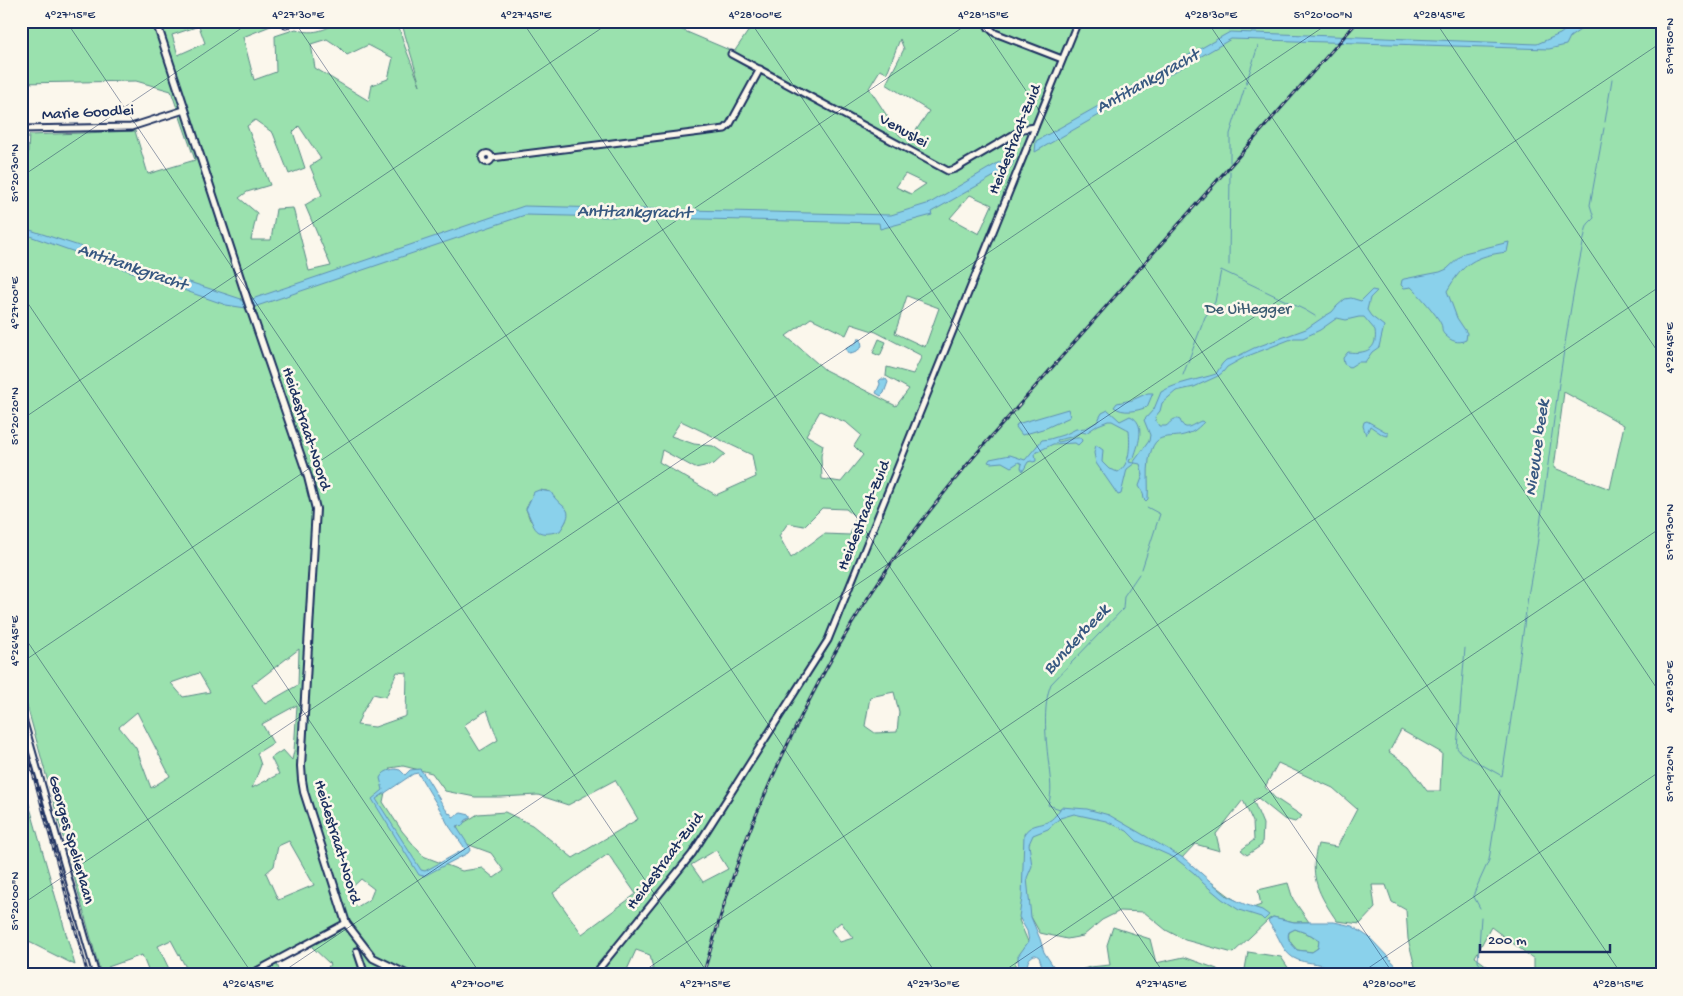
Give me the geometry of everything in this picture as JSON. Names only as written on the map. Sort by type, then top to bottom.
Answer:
[{"type":"street","name":"Heidestraat-Noord","points":[[156,21],[184,110],[308,477],[314,501],[316,517],[302,780],[346,923],[373,958],[408,975]]},
{"type":"street","points":[[985,21],[995,33],[1062,59]]},
{"type":"street","name":"Heidestraat-Zuid","points":[[594,975],[692,854],[828,640],[1078,21]]},
{"type":"street","name":"Venuslei","points":[[731,54],[948,171],[955,169],[1023,129],[1035,127]]},
{"type":"street","points":[[492,158],[725,129],[730,124],[760,69]]},
{"type":"street","name":"Marie Goodlei","points":[[21,129],[131,127],[184,110]]},
{"type":"street","name":"Georges Spelierlaan","points":[[21,712],[96,975]]},
{"type":"street","points":[[249,975],[346,923]]},
{"type":"street","points":[[357,951],[365,975]]},
{"type":"green space","name":"De Uitlegger","points":[[21,21],[180,21],[183,28],[196,21],[218,21],[219,25],[232,21],[283,21],[243,37],[254,80],[276,72],[275,36],[296,29],[307,32],[318,31],[339,21],[397,21],[420,85],[401,21],[661,21],[734,52],[749,30],[763,21],[1662,21],[1662,975],[1534,975],[1534,959],[1491,927],[1475,957],[1499,975],[1417,975],[1408,939],[1406,910],[1392,902],[1386,885],[1372,885],[1375,908],[1360,924],[1337,921],[1320,894],[1314,866],[1318,844],[1337,847],[1357,809],[1333,788],[1278,763],[1265,787],[1275,798],[1302,816],[1295,822],[1284,819],[1258,798],[1253,800],[1263,824],[1262,845],[1247,855],[1241,850],[1254,840],[1253,822],[1243,800],[1216,834],[1220,851],[1195,844],[1181,859],[1232,898],[1250,909],[1261,905],[1258,890],[1288,883],[1293,899],[1309,922],[1294,922],[1273,917],[1233,953],[1185,940],[1166,930],[1144,912],[1120,911],[1102,920],[1083,936],[1067,939],[1040,933],[1026,908],[1019,920],[1029,944],[1015,963],[1016,975],[646,975],[653,969],[650,955],[636,950],[626,972],[629,975],[413,975],[406,972],[403,975],[324,975],[330,964],[311,946],[277,964],[281,975],[190,975],[171,940],[158,946],[172,975],[150,975],[142,955],[108,967],[111,975],[101,975],[21,684],[21,167],[27,166],[29,135],[135,131],[148,174],[195,160],[171,91],[136,81],[21,83]],"holes":[[[199,26],[205,43],[178,55],[172,35]],[[327,39],[347,55],[368,45],[393,58],[388,79],[372,85],[369,101],[315,68],[311,44]],[[900,39],[904,49],[886,84],[929,111],[911,138],[900,136],[869,88],[880,70],[887,73]],[[255,120],[273,133],[289,174],[305,168],[293,132],[299,126],[321,159],[310,166],[322,195],[305,205],[331,266],[309,271],[293,208],[276,209],[271,240],[251,240],[257,213],[239,198],[247,192],[270,185],[247,126]],[[905,174],[926,184],[911,194],[896,187]],[[970,195],[992,205],[979,234],[950,218]],[[907,296],[939,308],[925,347],[895,333]],[[811,318],[846,335],[851,324],[876,332],[922,356],[913,374],[887,367],[886,376],[909,389],[896,406],[825,370],[786,336]],[[1564,392],[1624,425],[1610,489],[1554,468]],[[820,411],[847,423],[861,435],[854,446],[863,455],[841,482],[822,479],[821,456],[823,445],[806,435]],[[681,421],[752,455],[756,477],[716,495],[659,462],[662,450],[695,468],[714,464],[725,454],[713,446],[694,444],[671,436]],[[539,490],[547,491],[567,511],[566,521],[562,528],[545,533],[530,520],[526,509]],[[822,508],[846,509],[856,517],[850,535],[824,534],[791,558],[779,536],[788,523],[804,526]],[[299,649],[298,685],[265,704],[252,685]],[[397,672],[407,673],[406,716],[375,727],[357,725],[373,694],[386,697]],[[199,673],[210,692],[183,697],[171,683]],[[894,692],[899,712],[897,732],[875,733],[865,726],[870,697]],[[297,705],[292,760],[283,750],[271,758],[279,774],[252,788],[261,765],[257,753],[273,743],[262,724]],[[487,710],[498,740],[480,751],[464,725]],[[137,712],[170,776],[151,788],[136,748],[119,727]],[[1401,730],[1442,753],[1440,791],[1427,791],[1409,766],[1389,752]],[[403,766],[432,773],[445,791],[475,797],[538,795],[568,805],[615,780],[638,819],[573,858],[532,825],[505,812],[478,814],[457,827],[464,843],[491,853],[504,871],[494,878],[482,868],[462,871],[423,856],[402,831],[383,802],[390,768]],[[289,841],[314,885],[278,900],[266,873],[274,866],[278,846]],[[716,850],[728,869],[703,882],[691,865]],[[608,854],[636,894],[582,934],[553,893]],[[361,879],[374,889],[370,899],[357,907],[347,892]],[[841,922],[853,938],[840,942],[831,930]]]},
{"type":"green space","points":[[879,339],[886,342],[880,356],[873,353]]},
{"type":"green space","points":[[21,776],[75,965],[21,938]]},
{"type":"green space","points":[[1113,927],[1150,939],[1156,963],[1184,957],[1217,969],[1224,975],[1075,975],[1077,971],[1090,967],[1110,965],[1107,945]]},
{"type":"green space","points":[[1295,929],[1311,935],[1319,941],[1318,948],[1312,952],[1297,950],[1290,942],[1289,937],[1289,932]]},
{"type":"green space","points":[[1248,952],[1281,957],[1289,969],[1299,975],[1244,975]]},
{"type":"water","name":"Antitankgracht","points":[[1578,21],[1593,21],[1570,37],[1566,45],[1549,49],[1231,39],[1035,152],[1036,141],[1230,32],[1537,44],[1560,34]]},
{"type":"water","name":"Antitankgracht","points":[[1013,154],[1015,155],[1012,166],[931,212],[932,215],[880,229],[879,223],[525,215],[254,307],[252,299],[524,206],[891,215],[930,203]]},
{"type":"water","name":"Antitankgracht","points":[[21,227],[241,299],[246,308],[226,305],[21,233]]},
{"type":"water","points":[[1509,242],[1507,252],[1486,256],[1465,267],[1447,291],[1457,318],[1467,333],[1466,340],[1460,342],[1447,337],[1443,333],[1442,325],[1432,310],[1411,287],[1404,288],[1401,285],[1404,279],[1447,269],[1464,253]]},
{"type":"water","points":[[1372,290],[1377,291],[1370,298],[1367,310],[1371,316],[1384,326],[1379,347],[1372,352],[1365,362],[1358,362],[1350,367],[1344,364],[1343,358],[1348,352],[1365,351],[1373,346],[1375,330],[1364,317],[1346,320],[1337,318],[1320,330],[1303,338],[1294,338],[1245,357],[1227,367],[1218,376],[1194,387],[1176,391],[1162,403],[1160,411],[1155,417],[1159,426],[1166,426],[1176,419],[1180,420],[1186,427],[1201,421],[1204,422],[1192,432],[1184,435],[1164,437],[1155,443],[1149,460],[1148,499],[1146,501],[1139,486],[1143,475],[1140,464],[1135,463],[1127,469],[1121,494],[1118,495],[1096,463],[1094,453],[1096,445],[1103,450],[1102,462],[1109,469],[1118,472],[1127,459],[1129,430],[1112,421],[1098,425],[1086,433],[1081,432],[1071,437],[1057,440],[1058,442],[1081,438],[1082,441],[1078,445],[1075,443],[1053,444],[1035,453],[1036,461],[1028,462],[1023,471],[1021,468],[1022,464],[1019,462],[1011,467],[1002,462],[988,462],[990,459],[1010,455],[1025,460],[1042,440],[1066,434],[1076,429],[1086,428],[1097,422],[1102,413],[1108,410],[1120,421],[1130,416],[1138,423],[1140,428],[1139,440],[1134,457],[1129,462],[1133,463],[1149,441],[1150,435],[1144,420],[1154,409],[1161,392],[1181,383],[1216,374],[1226,360],[1306,329],[1332,312],[1345,299],[1351,298],[1361,301]]},
{"type":"water","points":[[858,339],[861,339],[862,347],[849,354],[846,350],[847,347],[856,343]]},
{"type":"water","points":[[881,379],[886,379],[888,382],[881,396],[876,393]]},
{"type":"water","points":[[1148,393],[1153,393],[1147,407],[1135,411],[1122,411],[1114,407],[1117,403],[1132,400]]},
{"type":"water","points":[[1068,409],[1070,417],[1046,428],[1022,435],[1016,427],[1017,424]]},
{"type":"water","points":[[1367,421],[1388,433],[1388,436],[1383,435],[1370,426],[1366,435],[1363,426],[1364,422]]},
{"type":"water","points":[[539,490],[551,492],[568,512],[568,517],[560,531],[545,533],[540,532],[534,527],[526,509],[534,492]]},
{"type":"water","points":[[395,769],[400,770],[405,775],[410,770],[420,769],[449,814],[453,817],[461,813],[470,815],[470,818],[461,827],[459,825],[456,826],[471,849],[468,853],[424,876],[419,875],[372,799],[383,790],[381,776]],"holes":[[[418,773],[465,849],[425,871],[421,870],[376,799],[413,774]]]},
{"type":"water","points":[[1061,807],[1087,809],[1109,815],[1185,859],[1227,896],[1262,910],[1269,915],[1264,920],[1261,917],[1239,910],[1222,899],[1175,858],[1137,841],[1127,831],[1106,821],[1074,814],[1060,818],[1048,829],[1033,835],[1029,844],[1032,866],[1027,878],[1031,917],[1044,952],[1059,975],[1041,975],[1043,969],[1039,957],[1034,955],[1027,964],[1030,975],[1019,975],[1018,956],[1029,941],[1027,931],[1019,917],[1022,898],[1024,834],[1028,829],[1051,820]]},
{"type":"water","points":[[1273,917],[1294,922],[1334,922],[1352,926],[1370,938],[1405,975],[1337,975],[1324,965],[1293,958],[1283,947],[1268,920]],"holes":[[[1295,929],[1319,940],[1318,948],[1312,952],[1297,950],[1288,937],[1289,932]]]},
{"type":"waterway","name":"Bunderbeek","points":[[1230,162],[1230,134],[1258,46]]},
{"type":"waterway","name":"Nieuwe beek","points":[[1605,122],[1612,79]]},
{"type":"waterway","name":"Nieuwe beek","points":[[1465,648],[1457,748],[1461,753],[1502,776],[1566,340],[1586,229],[1594,218],[1590,205],[1604,128]]},
{"type":"waterway","name":"Bunderbeek","points":[[1229,265],[1230,171]]},
{"type":"waterway","name":"Bunderbeek","points":[[1183,375],[1205,317],[1215,302],[1221,270],[1315,316]]},
{"type":"waterway","name":"Bunderbeek","points":[[1142,569],[1160,514],[1147,507]]},
{"type":"waterway","name":"Bunderbeek","points":[[1060,809],[1048,805],[1051,786],[1046,735],[1046,703],[1051,684],[1123,609],[1124,596],[1139,574]]},
{"type":"waterway","name":"Nieuwe beek","points":[[1480,908],[1474,893],[1489,860],[1500,790]]},
{"type":"waterway","name":"Nieuwe beek","points":[[1481,917],[1478,962],[1487,975]]},
{"type":"railway","points":[[703,975],[736,868],[751,826],[775,772],[824,673],[881,578],[931,509],[982,447],[1358,21]]},
{"type":"railway","points":[[21,729],[88,975]]}]
